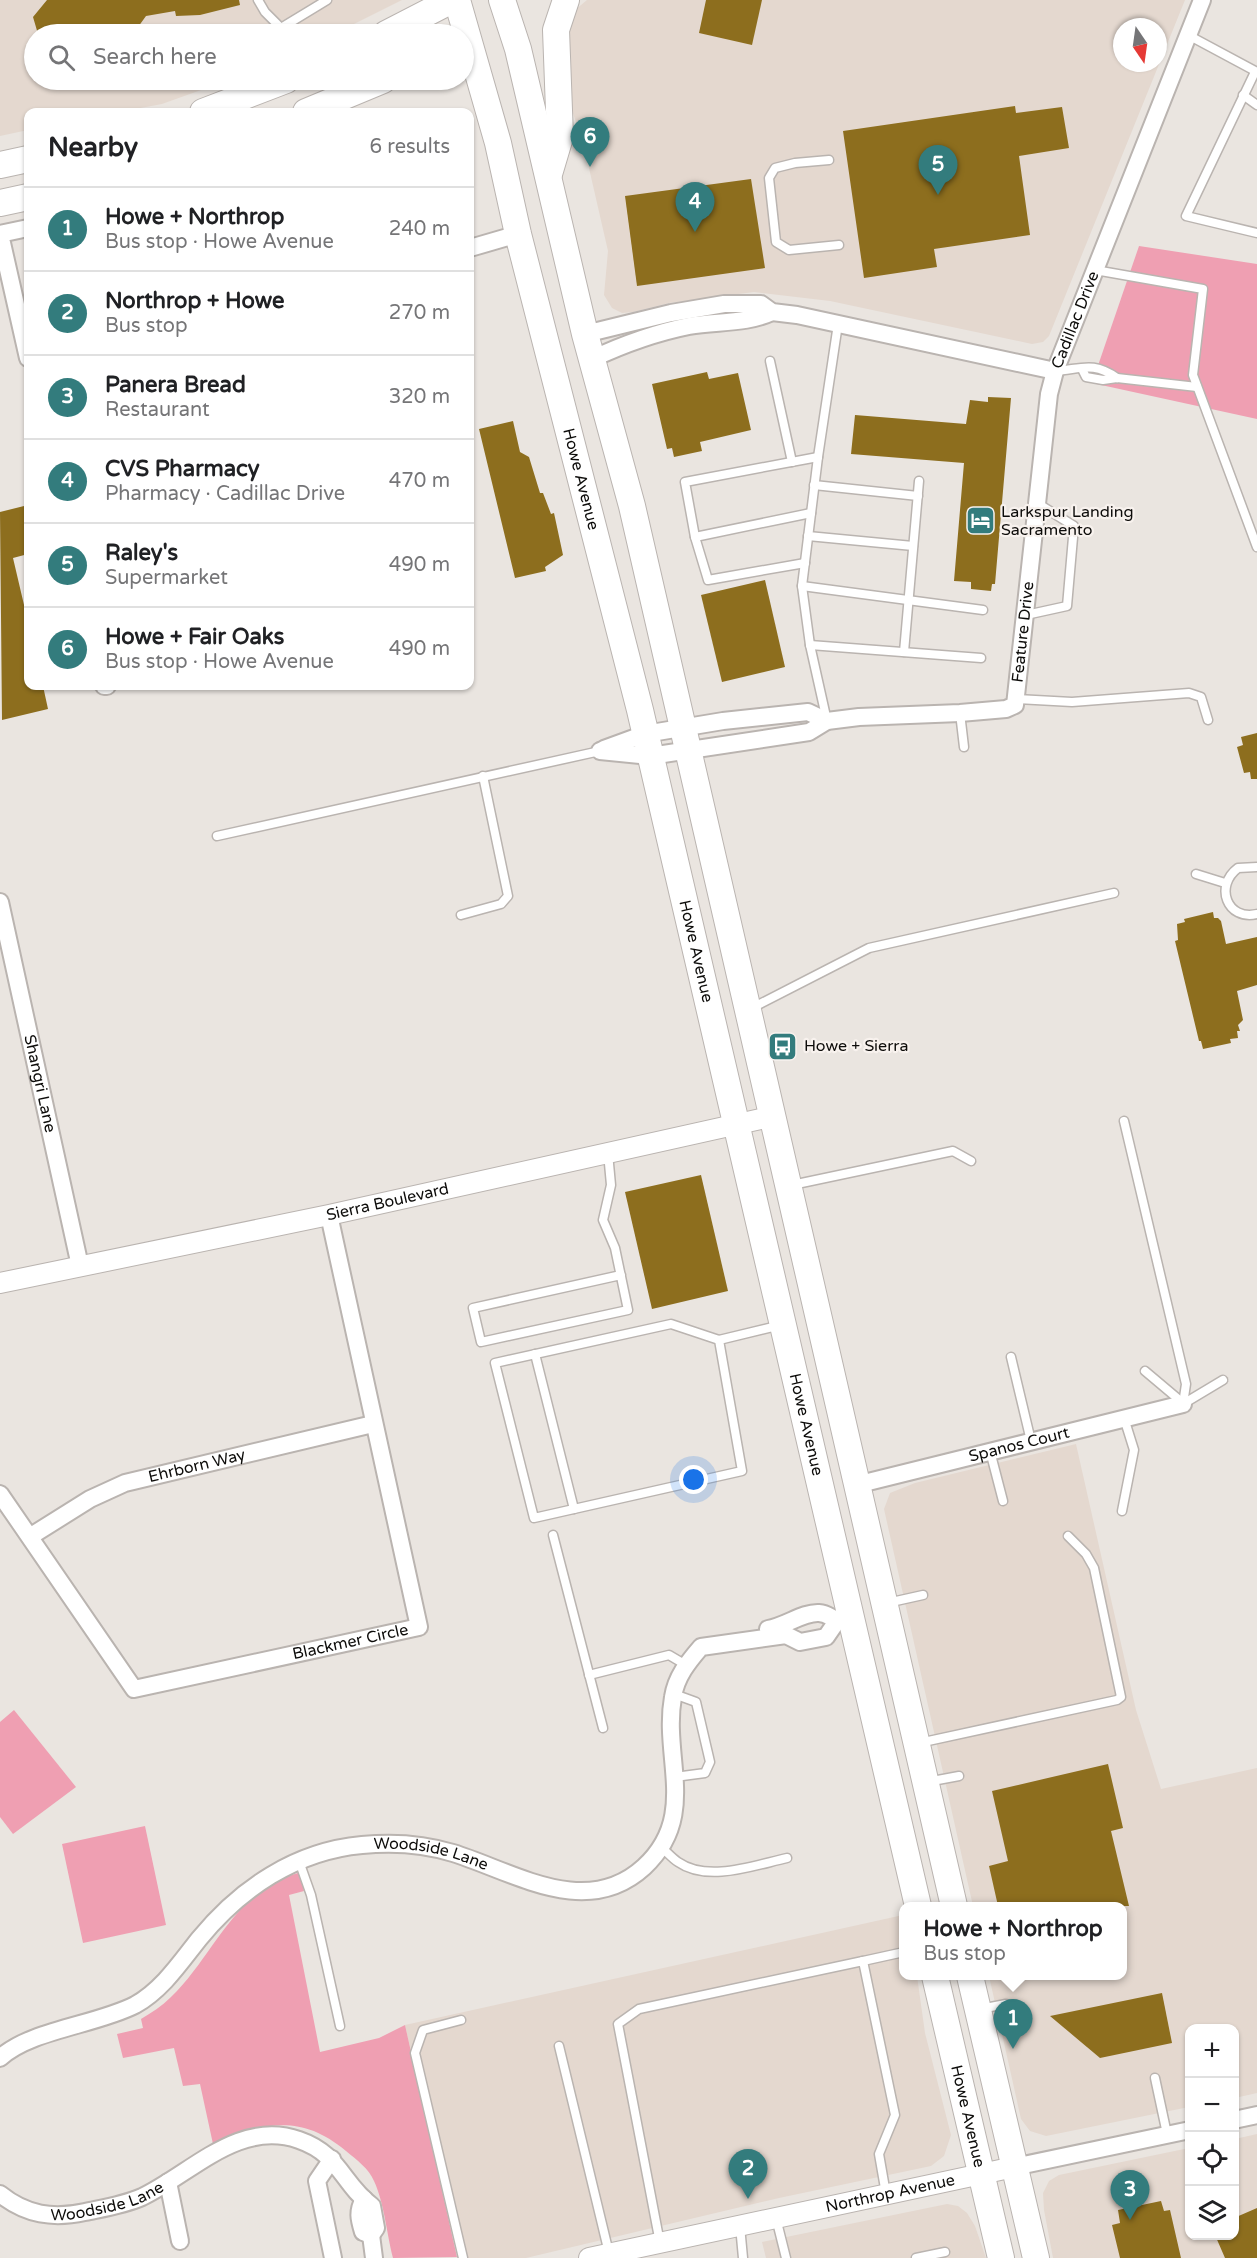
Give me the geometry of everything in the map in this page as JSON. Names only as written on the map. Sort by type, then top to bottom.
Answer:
[{"type":"main road","points":[[405,24],[452,0]]},
{"type":"main road","name":"Howe Avenue","points":[[457,0],[463,24]]},
{"type":"main road","points":[[549,174],[560,137],[556,30],[566,0]]},
{"type":"main road","points":[[474,28],[504,4],[549,174],[585,334],[632,506],[953,1902]]},
{"type":"main road","name":"Howe Avenue","points":[[474,61],[486,99],[647,745],[782,1323],[843,1620],[917,1902]]},
{"type":"main road","points":[[213,108],[260,90]]},
{"type":"main road","points":[[316,108],[359,90]]},
{"type":"main road","points":[[473,90],[486,99]]},
{"type":"main road","points":[[0,165],[24,160]]},
{"type":"main road","points":[[0,203],[24,198]]},
{"type":"main road","points":[[782,1323],[809,1346],[835,1460],[856,1485]]},
{"type":"main road","points":[[843,1620],[864,1618],[874,1627],[898,1725],[916,1743]]},
{"type":"main road","name":"Howe Avenue","points":[[936,1980],[1001,2258]]},
{"type":"main road","name":"Howe Avenue","points":[[971,1980],[1036,2258]]},
{"type":"street","name":"Cadillac Drive","points":[[585,334],[671,313],[724,304],[761,304],[772,312],[1055,371],[1202,0]]},
{"type":"street","points":[[24,229],[5,233],[24,336]]},
{"type":"street","points":[[474,247],[518,234]]},
{"type":"street","name":"Cadillac Drive","points":[[592,359],[634,339],[653,334],[701,324],[757,320],[772,312]]},
{"type":"street","name":"Feature Drive","points":[[647,745],[686,738],[809,732],[827,721],[860,717],[960,713],[1006,709],[1015,705],[1049,394],[1055,371]]},
{"type":"street","name":"Feature Drive","points":[[600,751],[686,738],[808,712],[827,721]]},
{"type":"street","name":"Shangri Lane","points":[[0,902],[80,1266]]},
{"type":"street","name":"Sierra Boulevard","points":[[0,1283],[329,1215],[774,1116]]},
{"type":"street","name":"Blackmer Circle","points":[[0,1494],[134,1689],[419,1627],[329,1215]]},
{"type":"street","name":"Spanos Court","points":[[856,1485],[1183,1404]]},
{"type":"street","name":"Ehrborn Way","points":[[31,1536],[90,1499],[125,1483],[373,1424]]},
{"type":"street","name":"Woodside Lane","points":[[0,2058],[21,2044],[111,2016],[136,2004],[167,1978],[218,1916],[239,1896],[258,1882],[299,1860],[360,1845],[416,1845],[452,1853],[545,1887],[579,1892],[601,1890],[625,1880],[642,1869],[661,1847],[673,1822],[677,1801],[672,1716],[674,1694],[686,1665],[701,1647],[739,1639],[753,1641],[785,1631],[796,1617],[820,1613],[843,1620],[826,1637],[800,1642],[785,1631]]},
{"type":"street","points":[[1239,2119],[1257,2115]]},
{"type":"street","name":"Northrop Avenue","points":[[596,2257],[1185,2131]]},
{"type":"street","name":"Woodside Lane","points":[[2,2199],[33,2213],[69,2215],[125,2204],[168,2182],[230,2144],[267,2135],[299,2139],[332,2159],[372,2206],[376,2228],[371,2235],[375,2258]]},
{"type":"street","points":[[332,2159],[317,2181],[333,2258]]},
{"type":"street","points":[[168,2182],[180,2241]]},
{"type":"lane","points":[[258,0],[276,24]]},
{"type":"lane","points":[[293,24],[327,0]]},
{"type":"lane","points":[[1188,35],[1256,72],[1186,216],[1257,233]]},
{"type":"lane","points":[[1243,95],[1257,105]]},
{"type":"lane","points":[[829,160],[795,163],[775,168],[769,178],[776,242],[789,250],[839,245]]},
{"type":"lane","points":[[1095,270],[1203,289],[1193,375],[1257,547]]},
{"type":"lane","points":[[827,721],[810,645],[802,586],[814,485],[838,324]]},
{"type":"lane","points":[[770,362],[792,462]]},
{"type":"lane","points":[[1055,371],[1082,369],[1089,365],[1103,368],[1117,378],[1197,387]]},
{"type":"lane","points":[[805,563],[708,580],[696,537],[686,482],[818,457]]},
{"type":"lane","points":[[904,652],[919,481]]},
{"type":"lane","points":[[814,485],[918,496]]},
{"type":"lane","points":[[1026,615],[1067,606],[1074,526],[1037,503]]},
{"type":"lane","points":[[696,537],[811,513]]},
{"type":"lane","points":[[808,536],[913,546]]},
{"type":"lane","points":[[802,586],[982,610]]},
{"type":"lane","points":[[810,645],[981,658]]},
{"type":"lane","points":[[1017,699],[1072,702],[1190,693],[1201,697],[1208,720]]},
{"type":"lane","points":[[960,713],[964,747]]},
{"type":"lane","points":[[217,836],[600,751]]},
{"type":"lane","points":[[461,915],[501,904],[508,896],[483,776]]},
{"type":"lane","points":[[1257,867],[1238,868],[1225,883],[1224,896],[1232,909],[1247,915],[1257,914]]},
{"type":"lane","points":[[1196,874],[1225,883]]},
{"type":"lane","points":[[748,1009],[869,948],[1114,893]]},
{"type":"lane","points":[[1124,1121],[1186,1384],[1183,1404]]},
{"type":"lane","points":[[789,1186],[953,1151],[970,1161]]},
{"type":"lane","points":[[608,1152],[611,1185],[603,1220],[615,1248],[621,1275],[628,1310],[481,1342],[473,1308],[621,1275]]},
{"type":"lane","points":[[719,1340],[742,1471],[534,1518],[495,1363],[671,1324],[719,1340],[782,1323]]},
{"type":"lane","points":[[535,1354],[574,1509]]},
{"type":"lane","points":[[1011,1357],[1031,1441]]},
{"type":"lane","points":[[1145,1371],[1183,1404]]},
{"type":"lane","points":[[1183,1404],[1223,1380]]},
{"type":"lane","points":[[1122,1511],[1134,1450],[1124,1417]]},
{"type":"lane","points":[[990,1451],[1003,1501]]},
{"type":"lane","points":[[553,1535],[603,1728]]},
{"type":"lane","points":[[916,1743],[1117,1700],[1121,1697],[1097,1578],[1090,1560],[1068,1536]]},
{"type":"lane","points":[[883,1604],[923,1595]]},
{"type":"lane","points":[[589,1675],[669,1654],[686,1665]]},
{"type":"lane","points":[[674,1694],[696,1702],[710,1762],[705,1773],[675,1777]]},
{"type":"lane","points":[[925,1782],[959,1776]]},
{"type":"lane","points":[[661,1847],[679,1863],[696,1871],[726,1871],[787,1858]]},
{"type":"lane","points":[[299,1860],[311,1895],[340,2026]]},
{"type":"lane","points":[[660,2243],[618,2024],[639,2009],[899,1953]]},
{"type":"lane","points":[[863,1961],[895,2115],[879,2154],[886,2194]]},
{"type":"lane","points":[[978,2010],[1006,2004]]},
{"type":"lane","points":[[461,2020],[423,2030],[415,2054],[463,2258]]},
{"type":"lane","points":[[559,2046],[596,2257]]},
{"type":"lane","points":[[1155,2078],[1167,2134]]},
{"type":"lane","points":[[776,2217],[786,2258]]},
{"type":"lane","points":[[740,2226],[743,2258]]},
{"type":"lane","points":[[916,2258],[945,2252]]},
{"type":"shaded area","points":[[0,0],[402,0],[354,24],[24,24],[24,90],[201,90],[162,104],[140,108],[24,108],[24,131],[0,136]]},
{"type":"shaded area","points":[[587,0],[1185,0],[1167,44],[1167,18],[1113,18],[1113,72],[1156,72],[1049,336],[1043,342],[1032,344],[830,301],[754,292],[669,303],[633,312],[622,313],[612,308],[604,295],[608,251],[583,142],[570,105],[569,32],[575,10]]},
{"type":"shaded area","points":[[1139,246],[1257,264],[1257,419],[1092,383]]},
{"type":"shaded area","points":[[1076,1444],[1136,1710],[1161,1789],[1257,1768],[1257,2093],[1239,2097],[1239,2024],[1185,2024],[1185,2108],[1046,2136],[1030,2131],[1021,2119],[990,1980],[1127,1980],[1127,1902],[972,1902],[884,1509],[890,1493],[915,1483]]},
{"type":"shaded area","points":[[14,1710],[76,1787],[13,1834],[0,1817],[0,1722]]},
{"type":"shaded area","points":[[145,1826],[166,1925],[83,1943],[62,1844]]},
{"type":"shaded area","points":[[298,1873],[301,1876],[304,1891],[289,1895],[320,2052],[379,2038],[405,2025],[457,2257],[393,2258],[380,2199],[372,2177],[358,2161],[329,2139],[313,2131],[281,2125],[249,2131],[213,2144],[200,2084],[183,2086],[174,2048],[123,2058],[117,2034],[143,2028],[141,2019],[164,2003],[186,1981],[241,1909],[257,1894],[276,1882]]},
{"type":"shaded area","points":[[899,1916],[899,1980],[918,1980],[925,2033],[951,2135],[944,2156],[931,2166],[779,2198],[526,2258],[458,2258],[405,2025]]},
{"type":"shaded area","points":[[1257,2134],[1257,2258],[1053,2258],[1043,2193],[1049,2181],[1059,2175],[1185,2149],[1185,2240],[1239,2240],[1239,2138]]},
{"type":"shaded area","points":[[947,2204],[958,2206],[967,2213],[975,2226],[986,2258],[766,2258],[762,2242]]},
{"type":"building","points":[[47,0],[239,0],[240,5],[200,15],[176,16],[175,11],[146,16],[140,24],[35,24],[33,17]]},
{"type":"building","points":[[706,0],[762,0],[752,45],[699,33]]},
{"type":"building","points":[[1015,106],[1016,113],[1062,107],[1069,148],[1019,156],[1030,235],[934,249],[937,267],[864,278],[843,131]]},
{"type":"building","points":[[751,179],[765,268],[637,286],[625,196]]},
{"type":"building","points":[[707,372],[709,379],[738,373],[751,430],[700,442],[702,451],[674,457],[672,448],[667,449],[652,384]]},
{"type":"building","name":"Larkspur Landing Sacramento","points":[[988,397],[1011,398],[995,584],[992,584],[991,591],[971,589],[971,582],[954,581],[964,463],[851,454],[855,415],[966,424],[970,400],[988,402]]},
{"type":"building","points":[[513,421],[520,452],[529,457],[540,493],[543,493],[551,514],[554,513],[563,555],[545,567],[546,571],[515,578],[479,429]]},
{"type":"building","points":[[24,506],[24,555],[13,558],[24,605],[24,690],[44,690],[48,709],[2,720],[0,512]]},
{"type":"building","points":[[765,580],[785,667],[722,682],[701,595]]},
{"type":"building","points":[[1257,733],[1257,779],[1251,779],[1250,772],[1244,773],[1237,747],[1243,745],[1241,737]]},
{"type":"building","points":[[1213,912],[1214,918],[1221,921],[1226,944],[1257,937],[1257,985],[1237,991],[1243,1020],[1238,1025],[1240,1031],[1237,1031],[1238,1038],[1230,1039],[1231,1043],[1203,1049],[1199,1041],[1175,941],[1178,940],[1177,924],[1185,922],[1184,919]]},
{"type":"building","points":[[701,1175],[728,1291],[652,1309],[625,1192]]},
{"type":"building","points":[[1108,1764],[1123,1828],[1111,1831],[1129,1906],[1127,1902],[997,1902],[989,1866],[1008,1861],[992,1791]]},
{"type":"building","points":[[1162,1993],[1172,2043],[1100,2058],[1050,2016]]},
{"type":"building","points":[[1161,2201],[1164,2211],[1170,2210],[1181,2258],[1120,2258],[1112,2225],[1120,2223],[1118,2210]]},
{"type":"building","points":[[1257,2208],[1257,2258],[1225,2258],[1217,2240],[1239,2240],[1239,2216]]},
{"type":"place","name":"Howe + Fair Oaks","points":[[590,167]]},
{"type":"place","name":"Raley's","points":[[938,195]]},
{"type":"place","name":"CVS Pharmacy","points":[[695,232]]},
{"type":"place","name":"Larkspur Landing Sacramento","points":[[980,521]]},
{"type":"place","name":"Howe + Sierra","points":[[783,1046]]},
{"type":"place","name":"Howe + Northrop","points":[[1013,2049]]},
{"type":"place","name":"Northrop + Howe","points":[[748,2199]]},
{"type":"place","name":"Panera Bread","points":[[1130,2220]]}]
